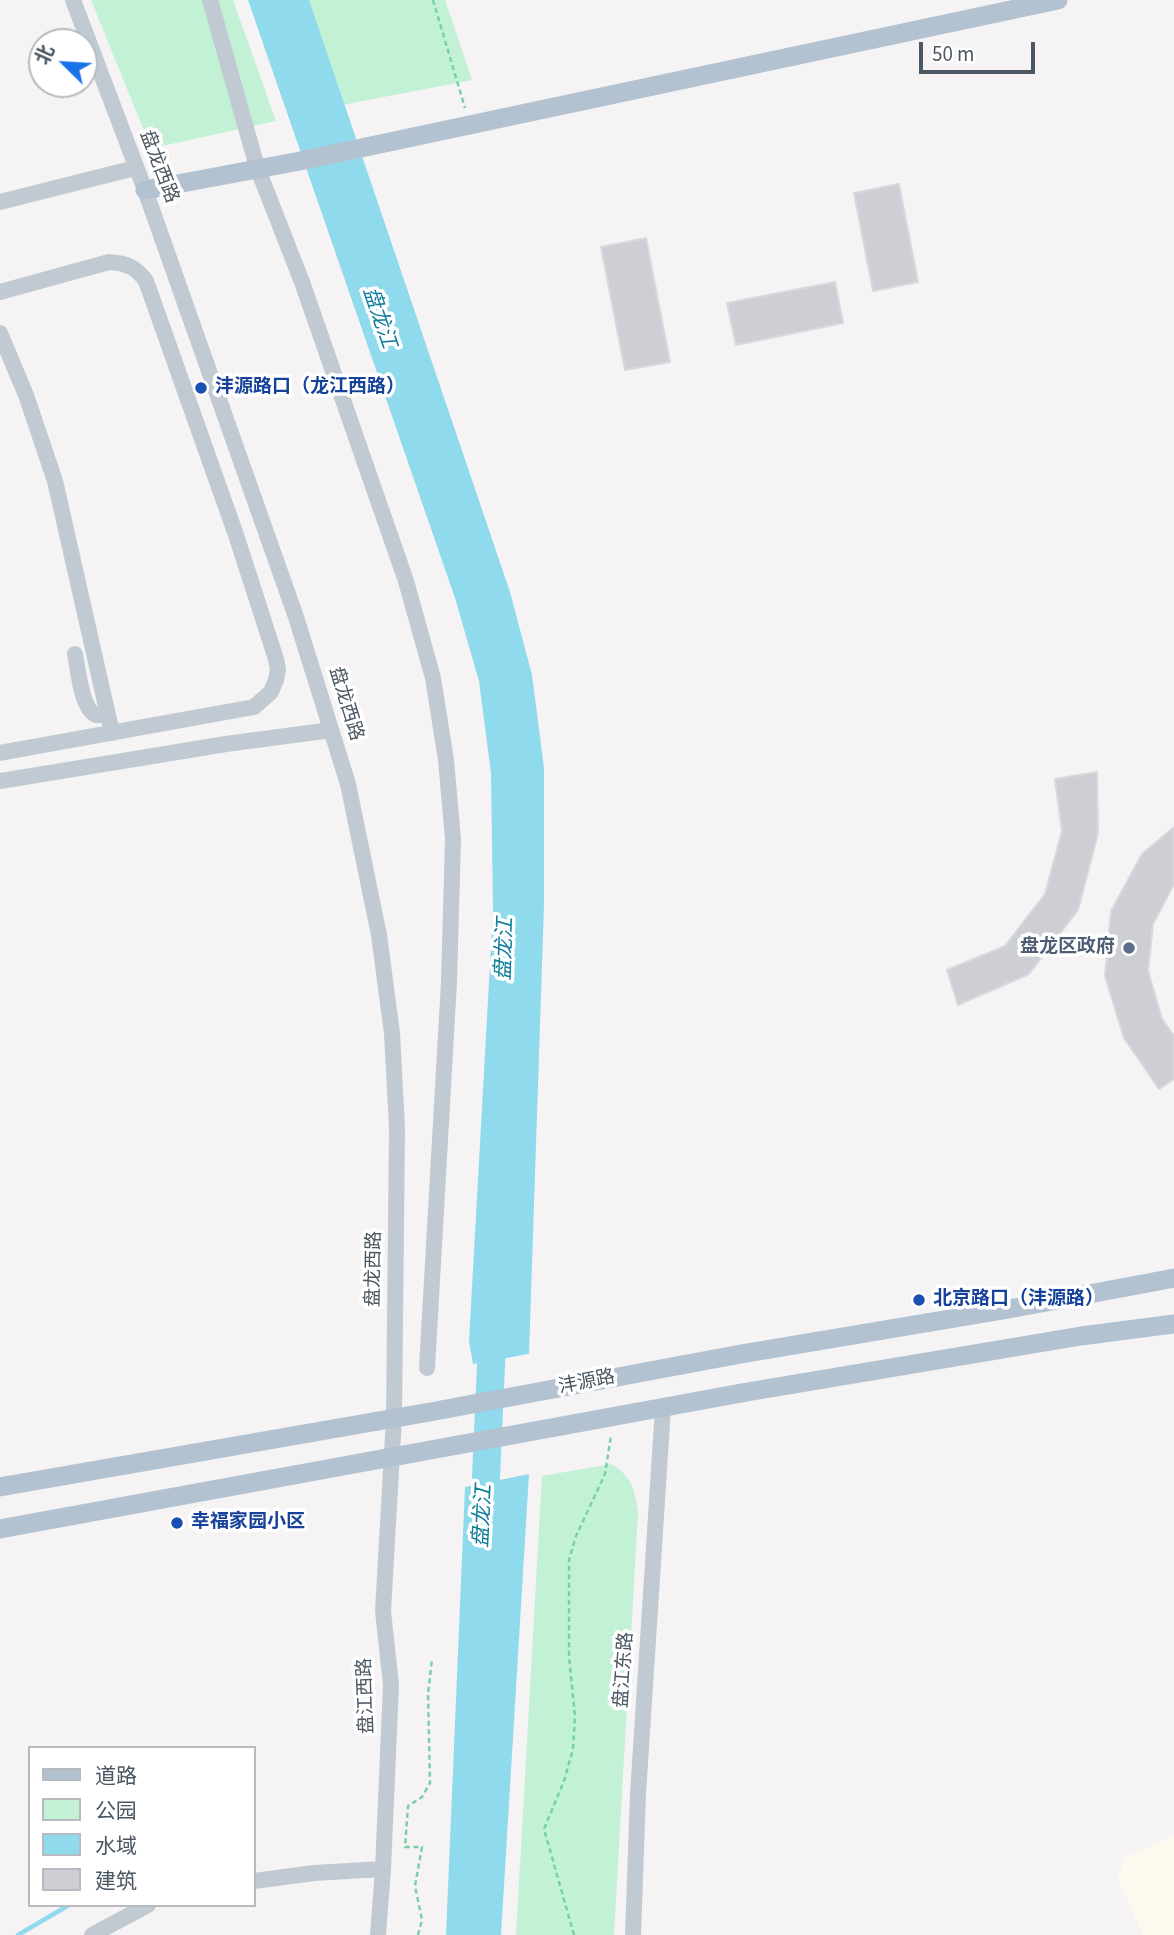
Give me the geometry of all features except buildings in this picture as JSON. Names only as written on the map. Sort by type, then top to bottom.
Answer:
[{"type":"main road","points":[[145,190],[396,141],[1019,4],[1058,0]]},
{"type":"main road","name":"沣源路","points":[[0,1487],[741,1354],[1009,1310],[1174,1278]]},
{"type":"main road","name":"沣源路","points":[[0,1529],[747,1392],[1081,1336],[1174,1324]]},
{"type":"street","name":"盘龙西路","points":[[73,0],[145,190],[296,617],[348,784],[379,935],[392,1033],[397,1128],[394,1418],[391,1456]]},
{"type":"street","points":[[210,0],[257,167],[302,282],[406,580],[433,678],[446,760],[453,839],[449,982],[427,1368]]},
{"type":"street","points":[[0,202],[135,168]]},
{"type":"street","points":[[0,292],[109,262],[122,263],[140,273],[146,281],[236,535],[278,669],[271,692],[254,707],[0,753]]},
{"type":"street","points":[[0,333],[26,395],[55,481],[112,733]]},
{"type":"street","points":[[75,654],[84,701],[96,715],[108,715]]},
{"type":"street","points":[[0,781],[331,730]]},
{"type":"street","name":"盘江东路","points":[[632,1935],[638,1794],[663,1408]]},
{"type":"street","name":"盘江西路","points":[[378,1935],[391,1685],[383,1611],[391,1456]]},
{"type":"street","points":[[256,1881],[314,1873],[383,1869]]},
{"type":"street","points":[[92,1935],[144,1907]]},
{"type":"path","points":[[433,0],[470,124]]},
{"type":"path","points":[[575,1935],[544,1829],[564,1781],[573,1749],[575,1716],[569,1657],[569,1560],[576,1536],[605,1474],[613,1418]]},
{"type":"path","points":[[418,1935],[422,1920],[415,1886],[422,1847],[405,1847],[408,1806],[422,1797],[430,1783],[428,1694],[432,1659]]},
{"type":"shaded area","points":[[1174,1835],[1174,1935],[1143,1935],[1118,1879],[1124,1858]]},
{"type":"green space","points":[[91,0],[233,0],[276,121],[162,146],[149,143]]},
{"type":"green space","points":[[300,0],[445,0],[472,80],[337,106]]},
{"type":"green space","points":[[611,1464],[624,1473],[631,1484],[638,1513],[614,1935],[516,1935],[542,1476]]},
{"type":"water","points":[[248,0],[309,0],[510,592],[532,675],[544,768],[544,905],[529,1354],[473,1364],[469,1341],[493,910],[491,773],[479,681],[455,598]]},
{"type":"water","points":[[529,1474],[501,1935],[446,1935],[465,1487]]},
{"type":"pier","points":[[533,1354],[530,1357],[474,1367],[470,1365]]},
{"type":"pier","points":[[528,1470],[533,1473],[461,1487],[464,1483]]},
{"type":"waterway","name":"盘龙江","points":[[484,1520],[493,1322]]},
{"type":"waterway","points":[[18,1935],[66,1907]]},
{"type":"place","name":"沣源路口（龙江西路）","points":[[201,388]]},
{"type":"place","name":"盘龙区政府","points":[[1129,948]]},
{"type":"place","name":"北京路口（沣源路）","points":[[919,1300]]},
{"type":"place","name":"幸福家园小区","points":[[177,1523]]}]
